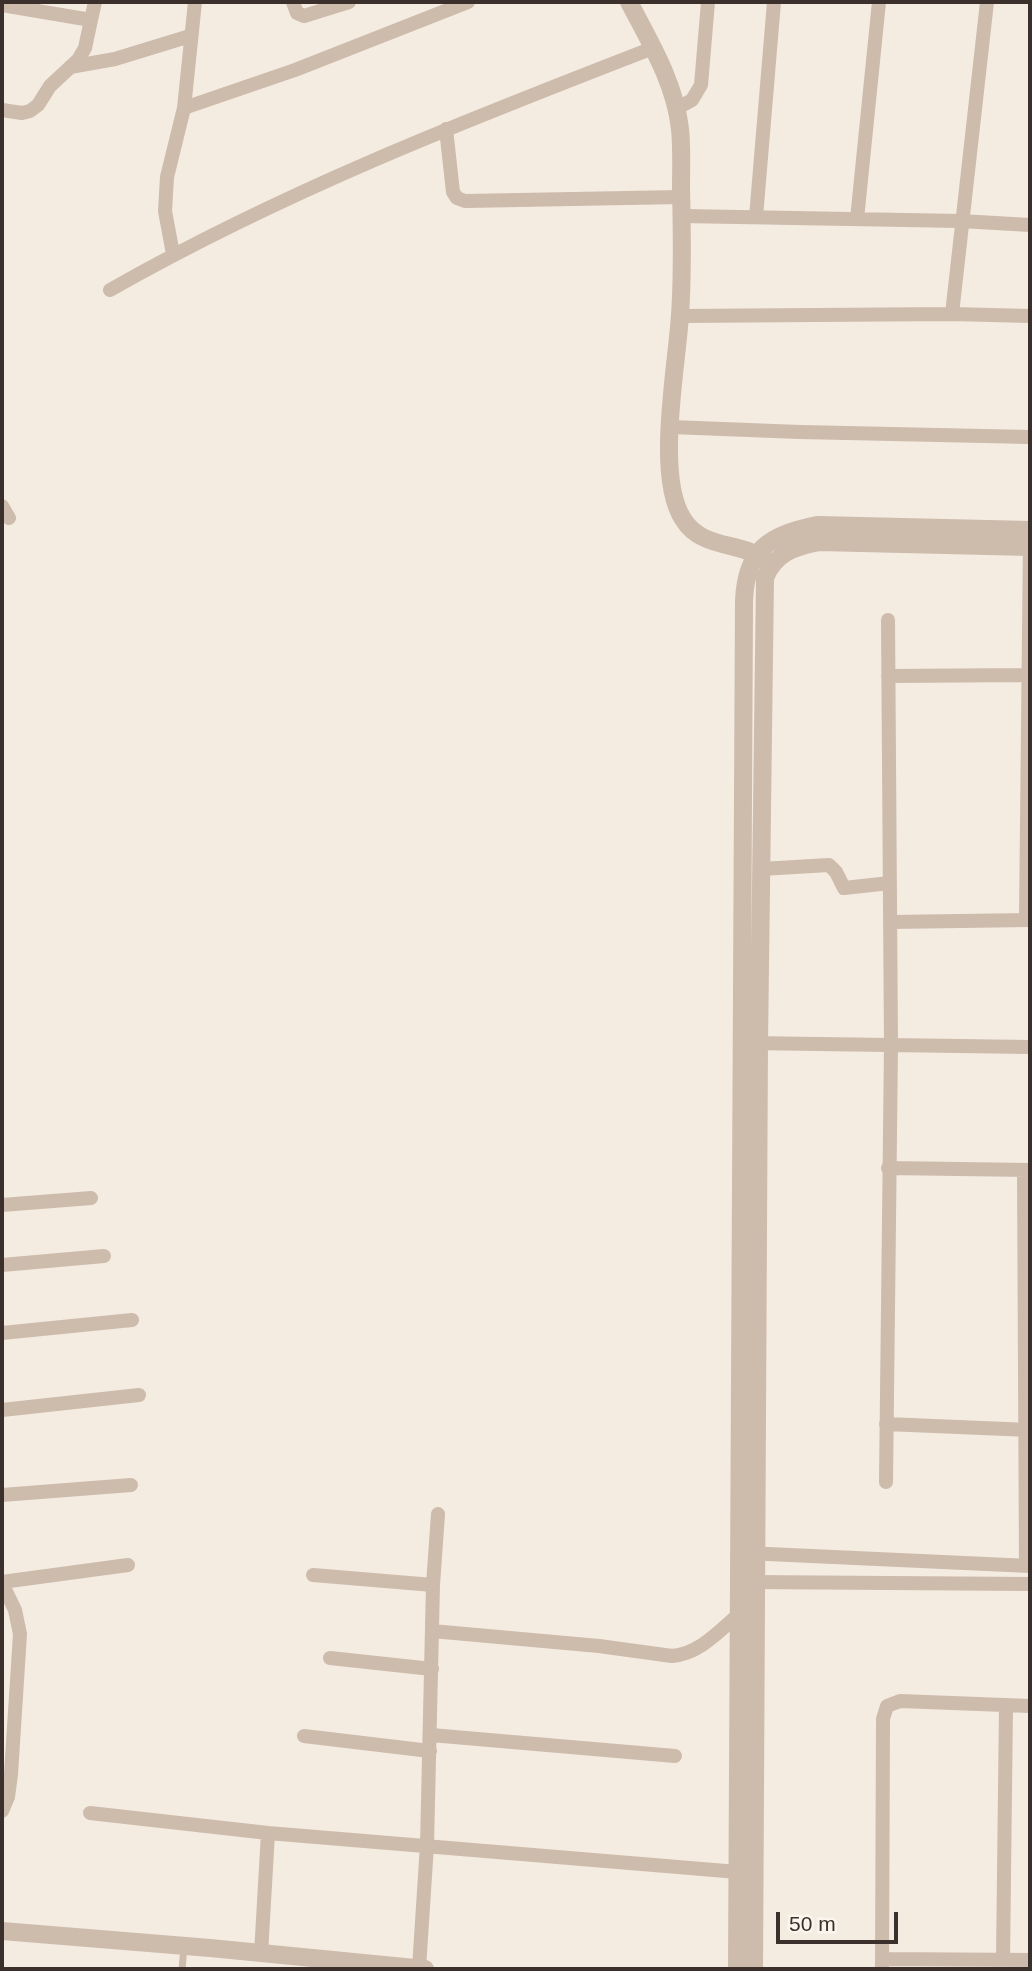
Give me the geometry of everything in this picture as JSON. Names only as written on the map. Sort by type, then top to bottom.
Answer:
[{"type":"street","points":[[2,110],[22,113],[30,111],[38,105],[50,86],[78,60],[85,48],[94,2]]},
{"type":"street","points":[[173,254],[165,211],[167,177],[184,108],[195,2]]},
{"type":"street","points":[[293,2],[297,13],[304,16],[349,2]]},
{"type":"street","points":[[184,108],[295,71],[468,2]]},
{"type":"street","points":[[629,2],[673,94],[680,129],[680,316],[673,374],[670,481],[682,518],[696,535],[764,559]]},
{"type":"street","points":[[676,109],[691,100],[701,86],[708,2]]},
{"type":"street","points":[[756,217],[774,2]]},
{"type":"street","points":[[857,219],[879,2]]},
{"type":"street","points":[[952,314],[987,2]]},
{"type":"street","points":[[2,5],[91,20]]},
{"type":"street","points":[[70,67],[115,60],[189,41]]},
{"type":"street","points":[[110,290],[173,254],[344,171],[653,48]]},
{"type":"street","points":[[446,130],[453,192],[457,198],[465,201],[681,197]]},
{"type":"street","points":[[682,216],[961,221],[1030,225]]},
{"type":"street","points":[[680,316],[1030,316]]},
{"type":"street","points":[[671,427],[1030,437]]},
{"type":"street","points":[[751,1043],[761,869],[764,559],[776,537],[817,525],[1030,530],[1028,920],[891,922]]},
{"type":"street","points":[[737,1969],[749,1553],[751,1043],[744,601],[748,569],[764,559],[819,542],[1030,547]]},
{"type":"street","points":[[886,1482],[891,1045],[888,620]]},
{"type":"street","points":[[888,676],[1030,675]]},
{"type":"street","points":[[761,869],[829,865],[844,888],[890,883]]},
{"type":"street","points":[[751,1043],[1030,1047]]},
{"type":"street","points":[[749,1553],[1028,1566],[1027,1170],[888,1168]]},
{"type":"street","points":[[2,1205],[91,1198]]},
{"type":"street","points":[[2,1265],[104,1256]]},
{"type":"street","points":[[2,1333],[132,1320]]},
{"type":"street","points":[[2,1410],[139,1395]]},
{"type":"street","points":[[886,1424],[1027,1430]]},
{"type":"street","points":[[2,1495],[131,1485]]},
{"type":"street","points":[[419,1968],[427,1845],[433,1585],[438,1514]]},
{"type":"street","points":[[2,1811],[8,1797],[11,1774],[20,1634],[15,1610],[2,1582],[128,1565]]},
{"type":"street","points":[[313,1576],[433,1585]]},
{"type":"street","points":[[748,1582],[1030,1584]]},
{"type":"street","points":[[432,1631],[599,1646],[672,1656],[696,1651],[747,1615]]},
{"type":"street","points":[[747,1615],[754,1969]]},
{"type":"street","points":[[330,1658],[432,1669]]},
{"type":"street","points":[[1030,1706],[900,1702],[887,1706],[883,1719],[882,1964],[1030,1959]]},
{"type":"street","points":[[1003,1959],[1006,1706]]},
{"type":"street","points":[[431,1735],[675,1756]]},
{"type":"street","points":[[304,1736],[430,1751]]},
{"type":"street","points":[[90,1813],[268,1833],[738,1872]]},
{"type":"street","points":[[261,1954],[268,1833]]},
{"type":"street","points":[[2,1931],[425,1969]]},
{"type":"lane","points":[[182,1969],[184,1946]]}]
